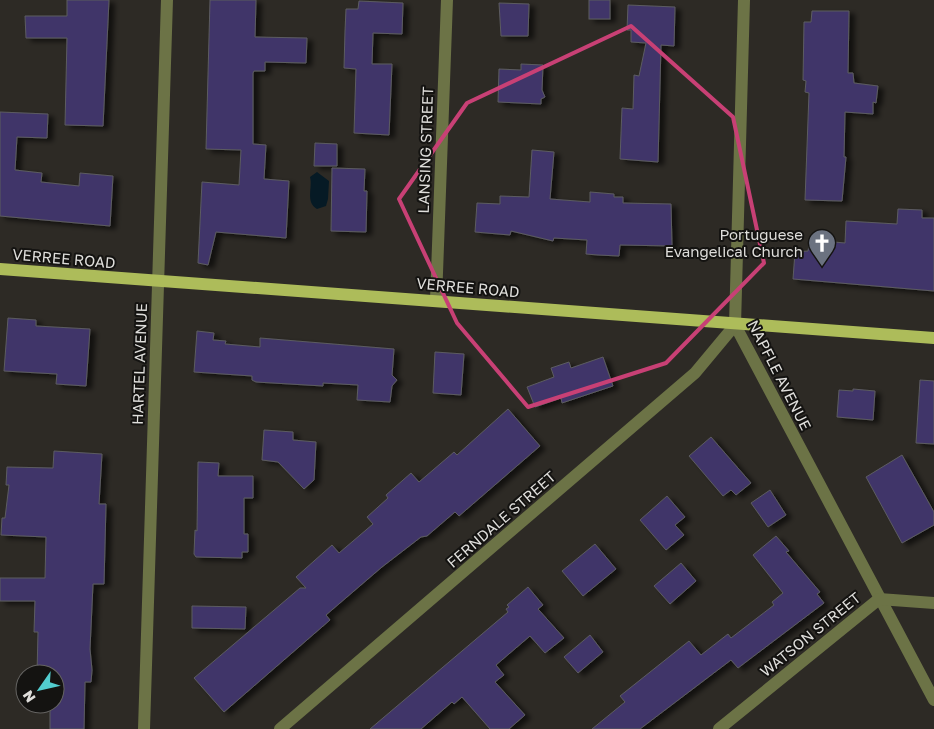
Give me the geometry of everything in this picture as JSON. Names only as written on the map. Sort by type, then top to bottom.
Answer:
[{"type":"main road","name":"VERREE ROAD","points":[[0,269],[436,300],[735,325],[934,338]]},
{"type":"street","name":"HARTEL AVENUE","points":[[144,729],[167,0]]},
{"type":"street","name":"LANSING STREET","points":[[436,300],[447,0]]},
{"type":"street","name":"NAPFLE AVENUE","points":[[744,0],[735,325],[934,700]]},
{"type":"street","name":"FERNDALE STREET","points":[[280,729],[695,373],[735,325]]},
{"type":"street","name":"WATSON STREET","points":[[719,729],[879,599],[934,603]]},
{"type":"highlighted area","points":[[631,26],[733,117],[764,263],[666,363],[528,407],[457,323],[399,199],[467,103]]},
{"type":"water","points":[[317,172],[329,181],[326,206],[317,209],[313,206],[310,198],[310,177]]},
{"type":"building","points":[[67,0],[109,0],[103,126],[65,125],[67,38],[26,38],[25,16],[67,16]]},
{"type":"building","points":[[210,0],[256,0],[255,37],[307,38],[306,63],[265,62],[265,71],[254,71],[253,73],[253,144],[266,145],[264,179],[289,181],[286,238],[216,232],[208,265],[198,263],[202,182],[239,185],[241,150],[206,149]]},
{"type":"building","points":[[589,0],[610,0],[610,19],[589,19]]},
{"type":"building","points":[[359,1],[403,3],[402,34],[373,33],[372,64],[392,64],[389,135],[354,133],[356,69],[344,68],[345,31],[346,9],[358,9]]},
{"type":"building","points":[[499,3],[529,4],[528,36],[501,36]]},
{"type":"building","points":[[628,5],[675,7],[674,46],[661,45],[658,162],[620,159],[622,108],[633,109],[634,75],[639,76],[646,43],[631,42],[631,30],[627,30]]},
{"type":"building","points":[[812,11],[849,11],[848,73],[853,73],[854,83],[878,86],[876,103],[873,102],[873,114],[845,112],[844,157],[846,157],[842,201],[805,200],[809,93],[805,92],[806,81],[803,80],[804,22],[811,22]]},
{"type":"building","points":[[521,64],[543,65],[542,90],[545,97],[541,99],[541,104],[498,102],[499,69],[521,70]]},
{"type":"building","points":[[0,112],[48,114],[47,138],[17,137],[15,170],[42,173],[41,182],[79,186],[80,173],[113,176],[110,226],[0,216]]},
{"type":"building","points":[[315,143],[337,144],[337,166],[314,166]]},
{"type":"building","points":[[532,150],[554,152],[550,199],[590,202],[590,192],[614,194],[614,197],[623,197],[623,203],[671,204],[672,246],[620,245],[619,256],[598,255],[586,254],[587,240],[554,238],[553,241],[511,231],[510,235],[475,232],[477,203],[500,204],[500,196],[529,197]]},
{"type":"building","points":[[332,168],[365,169],[364,191],[367,191],[366,232],[331,231]]},
{"type":"building","points":[[898,209],[922,210],[922,218],[934,218],[934,291],[793,279],[795,252],[808,251],[809,245],[823,246],[823,241],[845,243],[846,221],[897,224]]},
{"type":"building","points":[[8,318],[36,320],[36,326],[90,329],[86,386],[56,384],[57,374],[4,371]]},
{"type":"building","points":[[197,331],[214,333],[213,340],[226,341],[225,344],[260,347],[260,338],[394,349],[392,375],[397,380],[392,386],[390,402],[357,400],[358,385],[323,383],[323,386],[256,382],[252,380],[252,376],[194,372]]},
{"type":"building","points":[[435,352],[464,354],[461,395],[433,393]]},
{"type":"building","points":[[603,357],[613,386],[562,403],[561,398],[535,407],[527,387],[554,377],[551,368],[569,362],[571,368]]},
{"type":"building","points":[[920,380],[934,381],[934,444],[916,443]]},
{"type":"building","points":[[853,389],[875,391],[873,420],[837,417],[839,390],[853,391]]},
{"type":"building","points":[[508,409],[540,446],[459,516],[455,512],[427,536],[421,537],[382,567],[326,615],[330,620],[224,712],[194,678],[300,588],[306,588],[296,577],[332,545],[339,553],[373,524],[367,517],[388,498],[386,495],[411,473],[419,482],[454,452],[457,455]]},
{"type":"building","points":[[264,430],[293,432],[293,440],[316,442],[314,480],[304,489],[278,462],[262,460]]},
{"type":"building","points":[[711,437],[751,483],[736,495],[731,490],[723,496],[689,456]]},
{"type":"building","points":[[54,451],[102,454],[99,504],[106,504],[104,584],[93,584],[90,649],[92,670],[91,682],[85,682],[84,729],[50,729],[50,714],[65,714],[65,664],[37,664],[38,632],[34,632],[35,601],[0,601],[0,578],[45,578],[46,537],[1,535],[2,518],[5,518],[9,485],[6,485],[7,467],[53,468]]},
{"type":"building","points":[[902,455],[934,512],[934,525],[902,543],[866,477]]},
{"type":"building","points":[[198,462],[219,463],[218,476],[253,476],[253,498],[244,498],[244,534],[248,534],[248,552],[242,552],[242,558],[196,557],[194,554],[195,530],[197,531]]},
{"type":"building","points":[[770,490],[786,515],[768,527],[751,503]]},
{"type":"building","points":[[667,496],[685,517],[675,525],[684,535],[666,550],[640,520]]},
{"type":"building","points":[[776,536],[789,551],[786,552],[820,592],[817,594],[824,603],[738,668],[731,660],[640,729],[592,729],[625,702],[620,696],[689,641],[701,655],[728,634],[731,638],[774,605],[772,602],[783,593],[753,555]]},
{"type":"building","points":[[595,544],[616,569],[583,596],[562,571]]},
{"type":"building","points":[[681,563],[696,581],[670,604],[654,586]]},
{"type":"building","points":[[528,587],[543,605],[538,609],[564,638],[545,653],[530,636],[496,665],[504,675],[495,682],[525,715],[509,729],[490,729],[462,697],[454,704],[452,702],[421,729],[370,729],[508,612],[506,609],[509,607],[507,605]]},
{"type":"building","points":[[192,606],[246,607],[245,629],[192,628]]},
{"type":"building","points":[[590,635],[603,652],[578,673],[564,657]]},
{"type":"place","name":"Portuguese Evangelical Church","points":[[822,267]]}]
